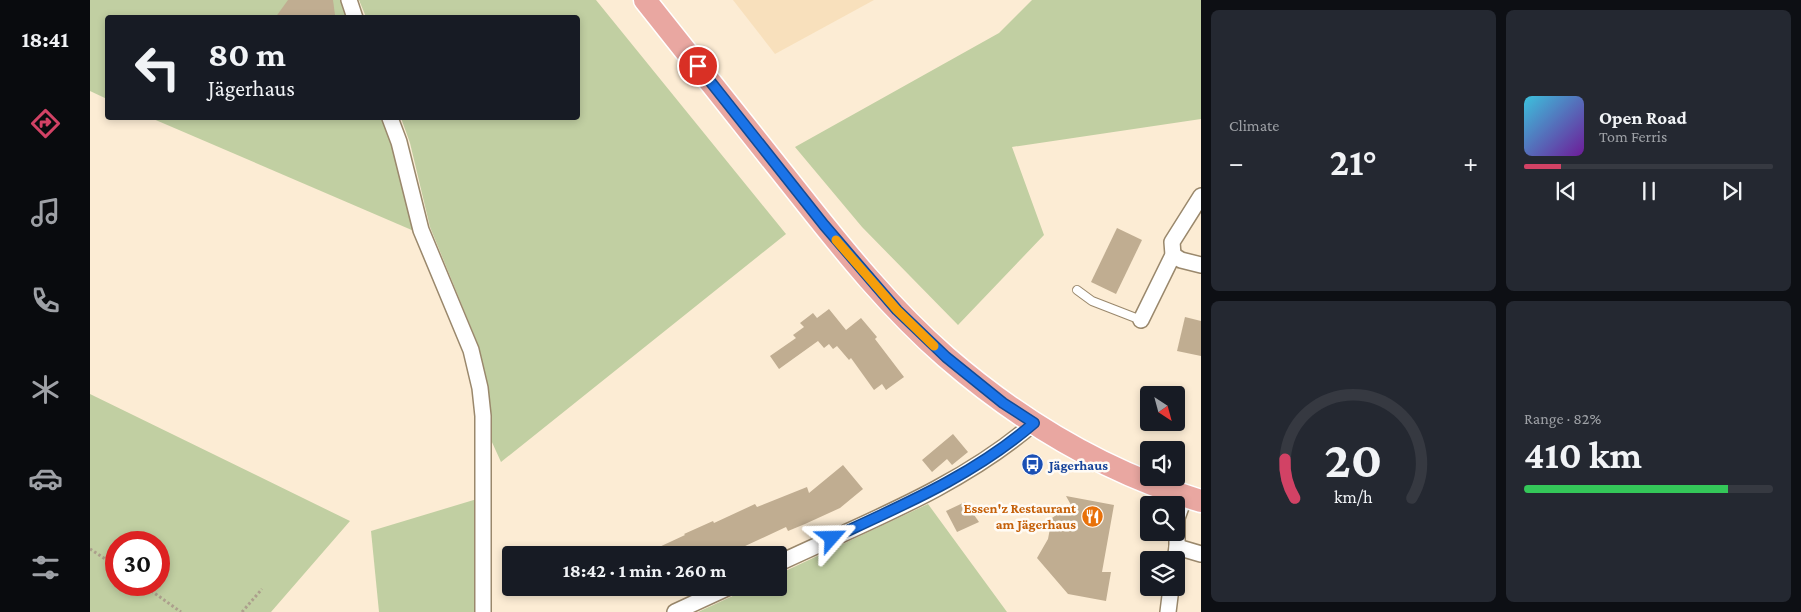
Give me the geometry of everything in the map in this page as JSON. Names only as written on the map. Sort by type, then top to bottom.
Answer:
[{"type":"main road","points":[[645,0],[818,218],[897,310],[946,357],[1003,403],[1093,457],[1143,480],[1193,498]]},
{"type":"street","points":[[349,0],[354,15]]},
{"type":"street","points":[[391,120],[399,142],[421,230],[471,350],[480,388],[483,416],[483,612]]},
{"type":"street","points":[[1141,320],[1173,255],[1172,242],[1201,196]]},
{"type":"street","points":[[1173,255],[1181,260],[1201,265]]},
{"type":"street","points":[[787,559],[947,483],[1002,450],[1034,423]]},
{"type":"street","points":[[1176,551],[1177,518],[1193,498]]},
{"type":"street","points":[[1185,553],[1201,554]]},
{"type":"street","points":[[675,612],[710,596]]},
{"type":"street","points":[[1168,612],[1171,596]]},
{"type":"lane","points":[[1077,290],[1092,301],[1141,320]]},
{"type":"path","points":[[90,549],[105,559]]},
{"type":"path","points":[[242,612],[262,589]]},
{"type":"path","points":[[159,596],[182,612]]},
{"type":"shaded area","points":[[733,0],[874,0],[775,54]]},
{"type":"green space","points":[[90,0],[344,0],[348,15],[105,15],[105,98],[90,91]]},
{"type":"green space","points":[[359,0],[596,0],[786,234],[501,462],[491,440],[488,387],[477,342],[430,227],[410,143],[402,120],[580,120],[580,15],[365,15]]},
{"type":"green space","points":[[1032,0],[1201,0],[1201,119],[1012,147],[1044,235],[958,325],[862,227],[795,147],[999,33]]},
{"type":"green space","points":[[156,120],[384,120],[392,143],[414,231]]},
{"type":"green space","points":[[90,394],[350,521],[271,612],[90,612]]},
{"type":"green space","points":[[477,499],[477,612],[379,612],[371,531]]},
{"type":"green space","points":[[928,504],[1007,612],[698,612],[733,596],[787,596],[787,570]]},
{"type":"building","points":[[288,0],[333,0],[335,15],[277,15]]},
{"type":"building","points":[[1117,228],[1142,240],[1116,294],[1091,282]]},
{"type":"building","points":[[829,309],[846,330],[861,318],[877,337],[875,339],[904,377],[886,390],[882,384],[874,390],[851,358],[849,360],[837,346],[833,349],[829,344],[824,348],[818,341],[779,369],[770,356],[796,338],[793,335],[804,327],[800,323],[813,313],[817,318]]},
{"type":"building","points":[[1185,317],[1201,321],[1201,356],[1177,351]]},
{"type":"building","points":[[953,434],[968,452],[952,465],[947,459],[932,472],[922,460]]},
{"type":"building","points":[[843,465],[863,489],[840,508],[788,531],[786,527],[745,546],[661,546],[684,534],[713,521],[714,523],[755,504],[757,507],[807,487],[809,493]]},
{"type":"building","points":[[1066,496],[1114,505],[1102,572],[1111,572],[1106,601],[1068,594],[1037,558],[1048,539],[1052,518],[1071,505]]},
{"type":"building","points":[[965,502],[979,522],[957,532],[946,511]]},
{"type":"slow traffic","points":[[836,240],[897,310],[934,346]]},
{"type":"place","name":"Jägerhaus","points":[[1033,465]]},
{"type":"place","name":"Essen'z Restaurant am Jägerhaus","points":[[1092,516]]},
{"type":"route","points":[[698,66],[770,159],[868,278],[897,310],[946,357],[976,382],[1003,403],[1034,423],[1009,444],[947,483],[832,538]]}]
